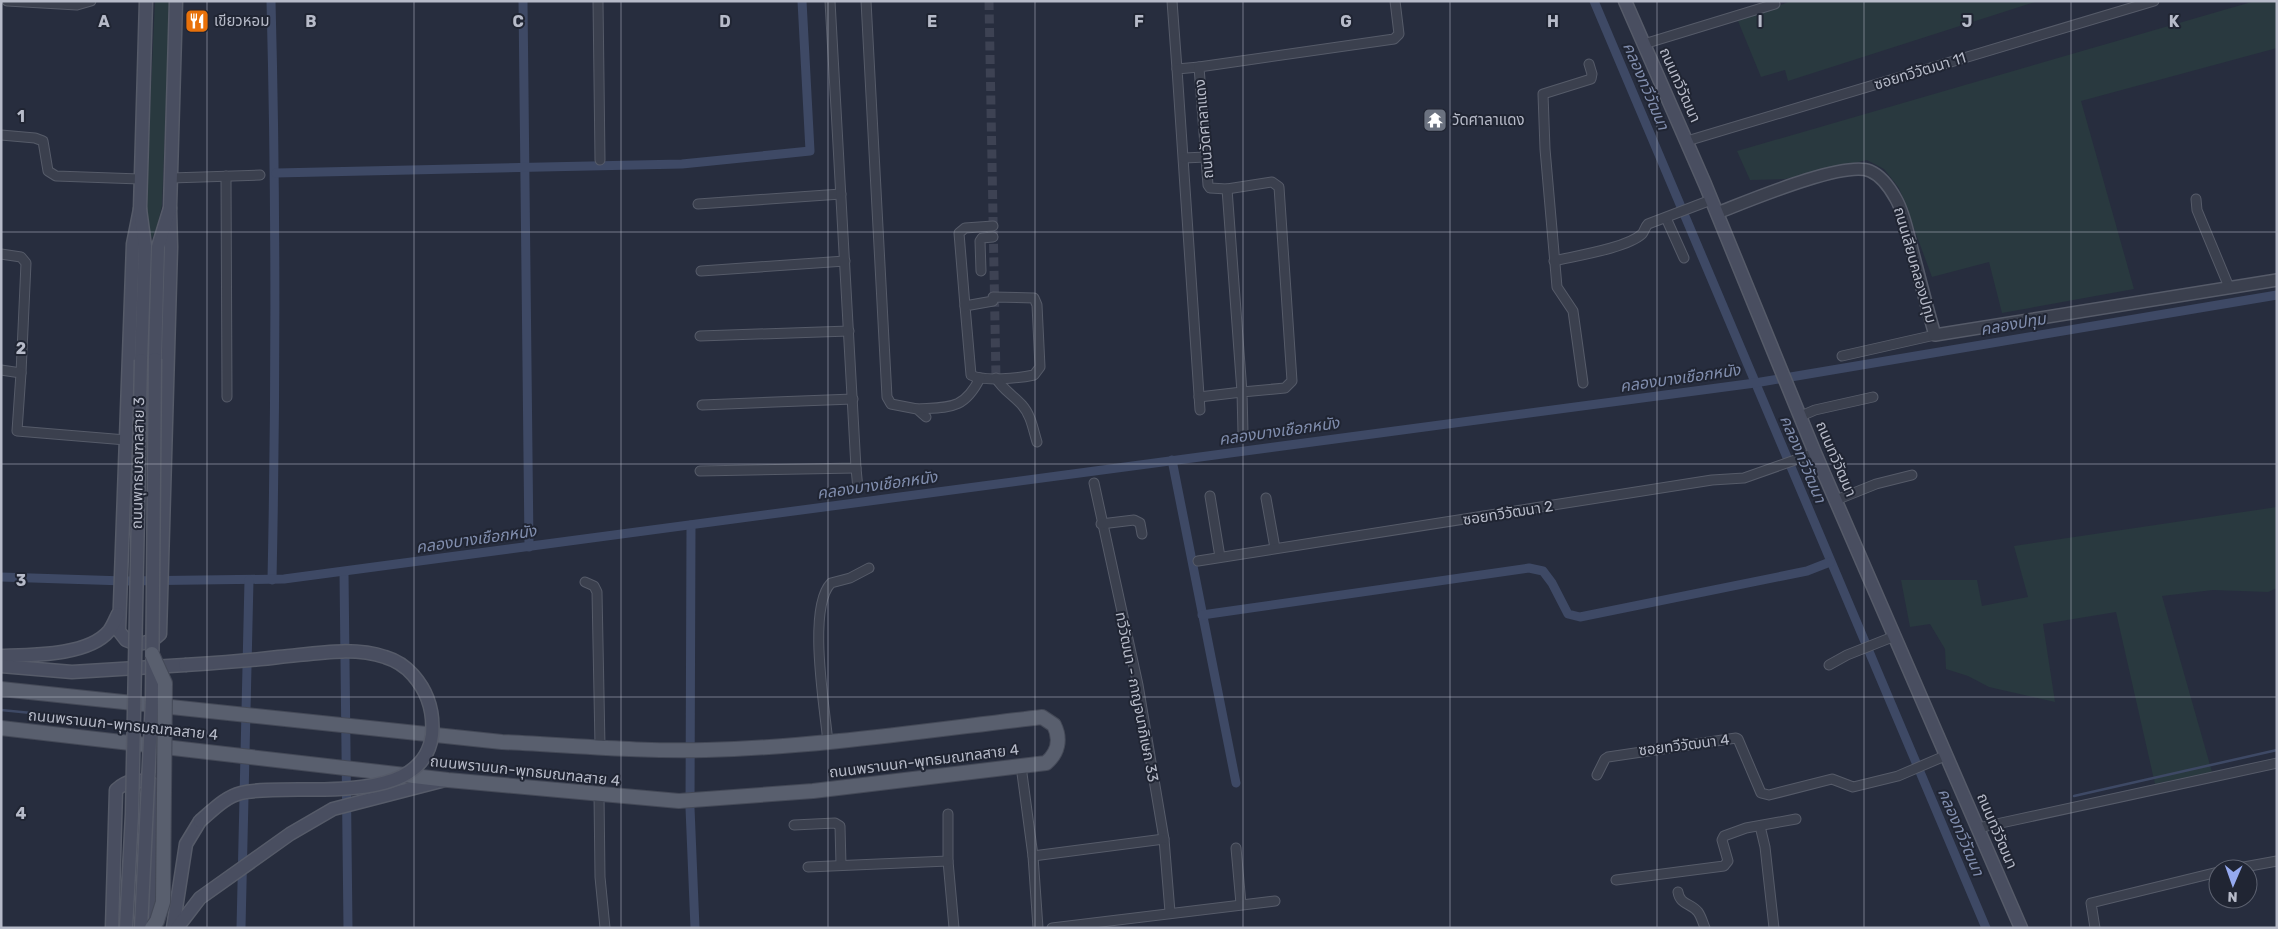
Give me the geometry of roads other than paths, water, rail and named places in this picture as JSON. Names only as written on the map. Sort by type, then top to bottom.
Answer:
[{"type":"main road","name":"ถนนพุทธมณฑลสาย 3","points":[[126,928],[132,814],[140,360],[145,246],[140,209],[140,179],[146,1]]},
{"type":"main road","name":"ถนนพุทธมณฑลสาย 3","points":[[141,928],[152,654],[158,247],[170,208],[176,1]]},
{"type":"main road","name":"ถนนทวีวัฒนา","points":[[1625,1],[1782,369],[1890,639],[1947,755],[2022,928]]},
{"type":"main road","points":[[140,209],[133,244],[120,606],[120,631],[126,640],[136,643],[149,642],[160,634],[172,247],[170,208]]},
{"type":"main road","points":[[1,656],[47,656],[90,644],[108,632],[120,606]]},
{"type":"main road","points":[[1,666],[72,672],[185,665],[340,651],[385,657],[398,662],[423,687],[430,705],[433,723],[431,742],[425,755],[401,778],[380,784],[356,787],[325,790],[260,790],[239,794],[224,801],[200,821],[186,844],[173,928]]},
{"type":"main road","points":[[152,654],[165,683],[166,728],[163,902],[154,928]]},
{"type":"main road","name":"ถนนพรานนก-พุทธมณฑลสาย 4","points":[[1,689],[502,742],[664,750],[705,750],[828,743],[1042,717],[1054,725],[1058,740],[1054,754],[1046,762],[1021,766],[813,791],[703,800],[666,800],[448,780],[1,728]]},
{"type":"main road","points":[[112,928],[116,790],[124,782],[132,780],[151,783],[157,790],[154,928]]},
{"type":"main road","points":[[177,928],[200,898],[290,834],[333,809],[448,780]]},
{"type":"street","points":[[7,1],[77,5],[92,1]]},
{"type":"street","points":[[598,1],[600,160]]},
{"type":"street","points":[[830,1],[858,489]]},
{"type":"street","points":[[866,1],[887,398],[891,404],[917,409],[953,407],[972,394],[980,378]]},
{"type":"street","points":[[1172,1],[1200,410]]},
{"type":"street","name":"ถนนวัดศาลาแดง","points":[[1199,397],[1285,388],[1292,381],[1279,187],[1272,182],[1226,190],[1210,188],[1208,186],[1199,67],[1394,39],[1399,34],[1400,27],[1395,1]]},
{"type":"street","name":"ซอยทวีวัฒนา 11","points":[[1686,141],[2154,1]]},
{"type":"street","points":[[1644,44],[1775,4]]},
{"type":"street","points":[[1583,383],[1573,311],[1557,287],[1545,149],[1544,94],[1591,79],[1592,74],[1589,64]]},
{"type":"street","points":[[1177,69],[1199,67]]},
{"type":"street","points":[[1,135],[35,138],[43,141],[48,171],[56,176],[140,179]]},
{"type":"street","points":[[1184,158],[1206,157]]},
{"type":"street","name":"ถนนเลียบคลองปทุม","points":[[1717,214],[1799,182],[1836,173],[1869,170],[1879,176],[1896,198],[1904,219],[1935,335],[2277,280]]},
{"type":"street","points":[[226,176],[227,397]]},
{"type":"street","points":[[171,178],[260,176]]},
{"type":"street","points":[[1226,190],[1242,392],[1243,433]]},
{"type":"street","points":[[698,204],[841,194]]},
{"type":"street","points":[[2196,199],[2197,210],[2230,287]]},
{"type":"street","points":[[1554,260],[1630,240],[1642,234],[1648,224],[1711,200]]},
{"type":"street","points":[[1666,217],[1684,258]]},
{"type":"street","points":[[965,306],[993,299],[1034,298],[1037,305],[1039,371],[1034,374],[996,378],[980,378],[971,375],[970,372],[959,233],[965,228],[993,226]]},
{"type":"street","points":[[981,270],[980,241],[982,238],[992,238]]},
{"type":"street","points":[[1,254],[21,257],[26,264],[22,373],[17,431],[126,440]]},
{"type":"street","points":[[701,271],[845,261]]},
{"type":"street","points":[[700,336],[849,330]]},
{"type":"street","points":[[1842,356],[1935,335]]},
{"type":"street","points":[[1,370],[22,373]]},
{"type":"street","points":[[996,378],[1003,388],[1022,405],[1030,417],[1037,442]]},
{"type":"street","points":[[1801,416],[1815,410],[1873,397]]},
{"type":"street","points":[[702,405],[853,399]]},
{"type":"street","points":[[917,409],[926,417]]},
{"type":"street","name":"ซอยทวีวัฒนา 2","points":[[1198,561],[1220,556],[1712,480],[1744,478],[1815,453]]},
{"type":"street","points":[[700,471],[856,468]]},
{"type":"street","points":[[1836,500],[1876,484],[1912,475]]},
{"type":"street","name":"ทวีวัฒนา - กาญจนาภิเษก 33","points":[[1094,484],[1101,524],[1138,685],[1164,839],[1170,912]]},
{"type":"street","points":[[1210,496],[1220,556]]},
{"type":"street","points":[[1266,498],[1275,548]]},
{"type":"street","points":[[1101,524],[1134,520],[1140,523],[1142,534]]},
{"type":"street","points":[[828,743],[818,628],[826,592],[832,583],[850,578],[869,568]]},
{"type":"street","points":[[585,582],[594,586],[597,592],[600,746]]},
{"type":"street","points":[[1828,665],[1847,655],[1890,639]]},
{"type":"street","name":"ซอยทวีวัฒนา 4","points":[[1597,775],[1605,759],[1608,757],[1736,738],[1764,795],[1832,779],[1853,787],[1898,776],[1947,755]]},
{"type":"street","points":[[1978,828],[2277,763]]},
{"type":"street","points":[[1021,766],[1033,856],[1038,928]]},
{"type":"street","points":[[599,795],[600,877],[605,928]]},
{"type":"street","points":[[948,814],[948,861],[954,928]]},
{"type":"street","points":[[1616,880],[1724,866],[1728,861],[1722,840],[1724,836],[1746,828],[1796,820]]},
{"type":"street","points":[[794,825],[834,823],[840,826],[841,866]]},
{"type":"street","points":[[1760,826],[1765,847],[1774,928]]},
{"type":"street","points":[[1033,856],[1164,839]]},
{"type":"street","points":[[1236,848],[1240,904]]},
{"type":"street","points":[[808,867],[948,861]]},
{"type":"street","points":[[2258,864],[2277,861]]},
{"type":"street","points":[[2095,928],[2091,903],[2208,874]]},
{"type":"street","points":[[1678,892],[1679,899],[1699,912],[1705,928]]},
{"type":"street","points":[[1052,928],[1170,912],[1275,901]]},
{"type":"waterway","points":[[271,1],[275,290],[272,580]]},
{"type":"waterway","points":[[523,1],[529,547]]},
{"type":"waterway","points":[[276,173],[682,164],[810,151],[802,1]]},
{"type":"waterway","name":"คลองทวีวัฒนา","points":[[1594,1],[1986,928]]},
{"type":"waterway","name":"คลองบางเชือกหนัง","points":[[1,577],[125,581],[284,579],[1755,383],[2277,295]]},
{"type":"waterway","points":[[1172,460],[1236,783]]},
{"type":"waterway","points":[[691,525],[690,808],[695,928]]},
{"type":"waterway","points":[[1202,615],[1529,568],[1543,571],[1552,583],[1568,614],[1580,617],[1807,571],[1830,562]]},
{"type":"waterway","points":[[344,572],[348,928]]},
{"type":"waterway","points":[[241,928],[249,580]]},
{"type":"waterway","points":[[1,710],[62,716]]},
{"type":"waterway","points":[[2074,796],[2277,750]]},
{"type":"tunnel","points":[[989,1],[996,378]]},
{"type":"place","name":"เขียวหอม","points":[[197,21]]},
{"type":"place","name":"วัดศาลาแดง","points":[[1435,120]]},
{"type":"water label","name":"คลองปทุม","points":[[2013,324]]}]
